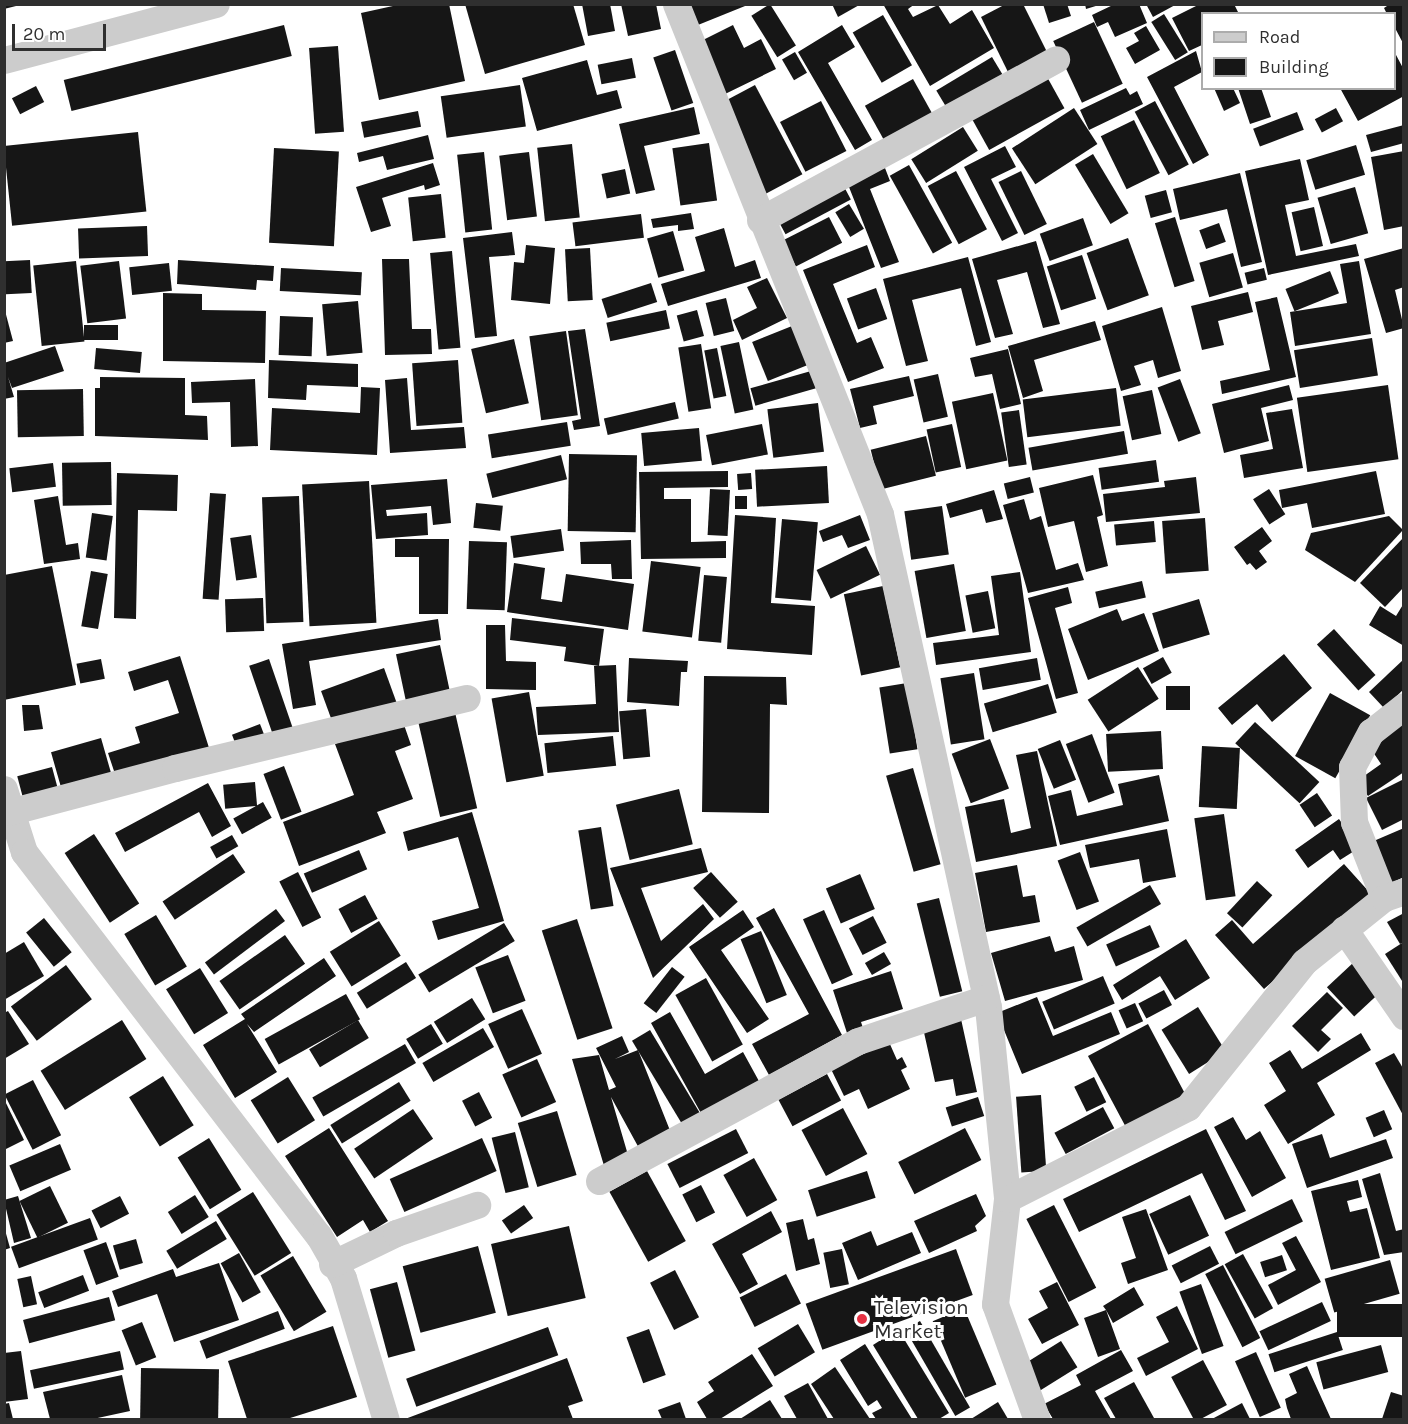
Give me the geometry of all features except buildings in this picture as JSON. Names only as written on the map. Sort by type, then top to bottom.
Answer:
[{"type":"street","points":[[4,60],[216,4]]},
{"type":"street","points":[[676,4],[760,220],[880,514],[986,998],[1007,1199],[995,1304],[1037,1419]]},
{"type":"street","points":[[760,220],[1056,59]]},
{"type":"street","points":[[386,1419],[343,1278],[332,1264],[319,1236],[14,859],[7,801],[175,768],[467,698]]},
{"type":"street","points":[[1007,1199],[1188,1107],[1304,962],[1344,929],[1394,895],[1354,822],[1352,767],[1371,732],[1404,706]]},
{"type":"street","points":[[1344,929],[1404,1016]]},
{"type":"street","points":[[599,1181],[858,1041],[986,998]]},
{"type":"street","points":[[332,1264],[396,1233],[477,1205]]},
{"type":"place","name":"Television Market","points":[[862,1319]]}]
